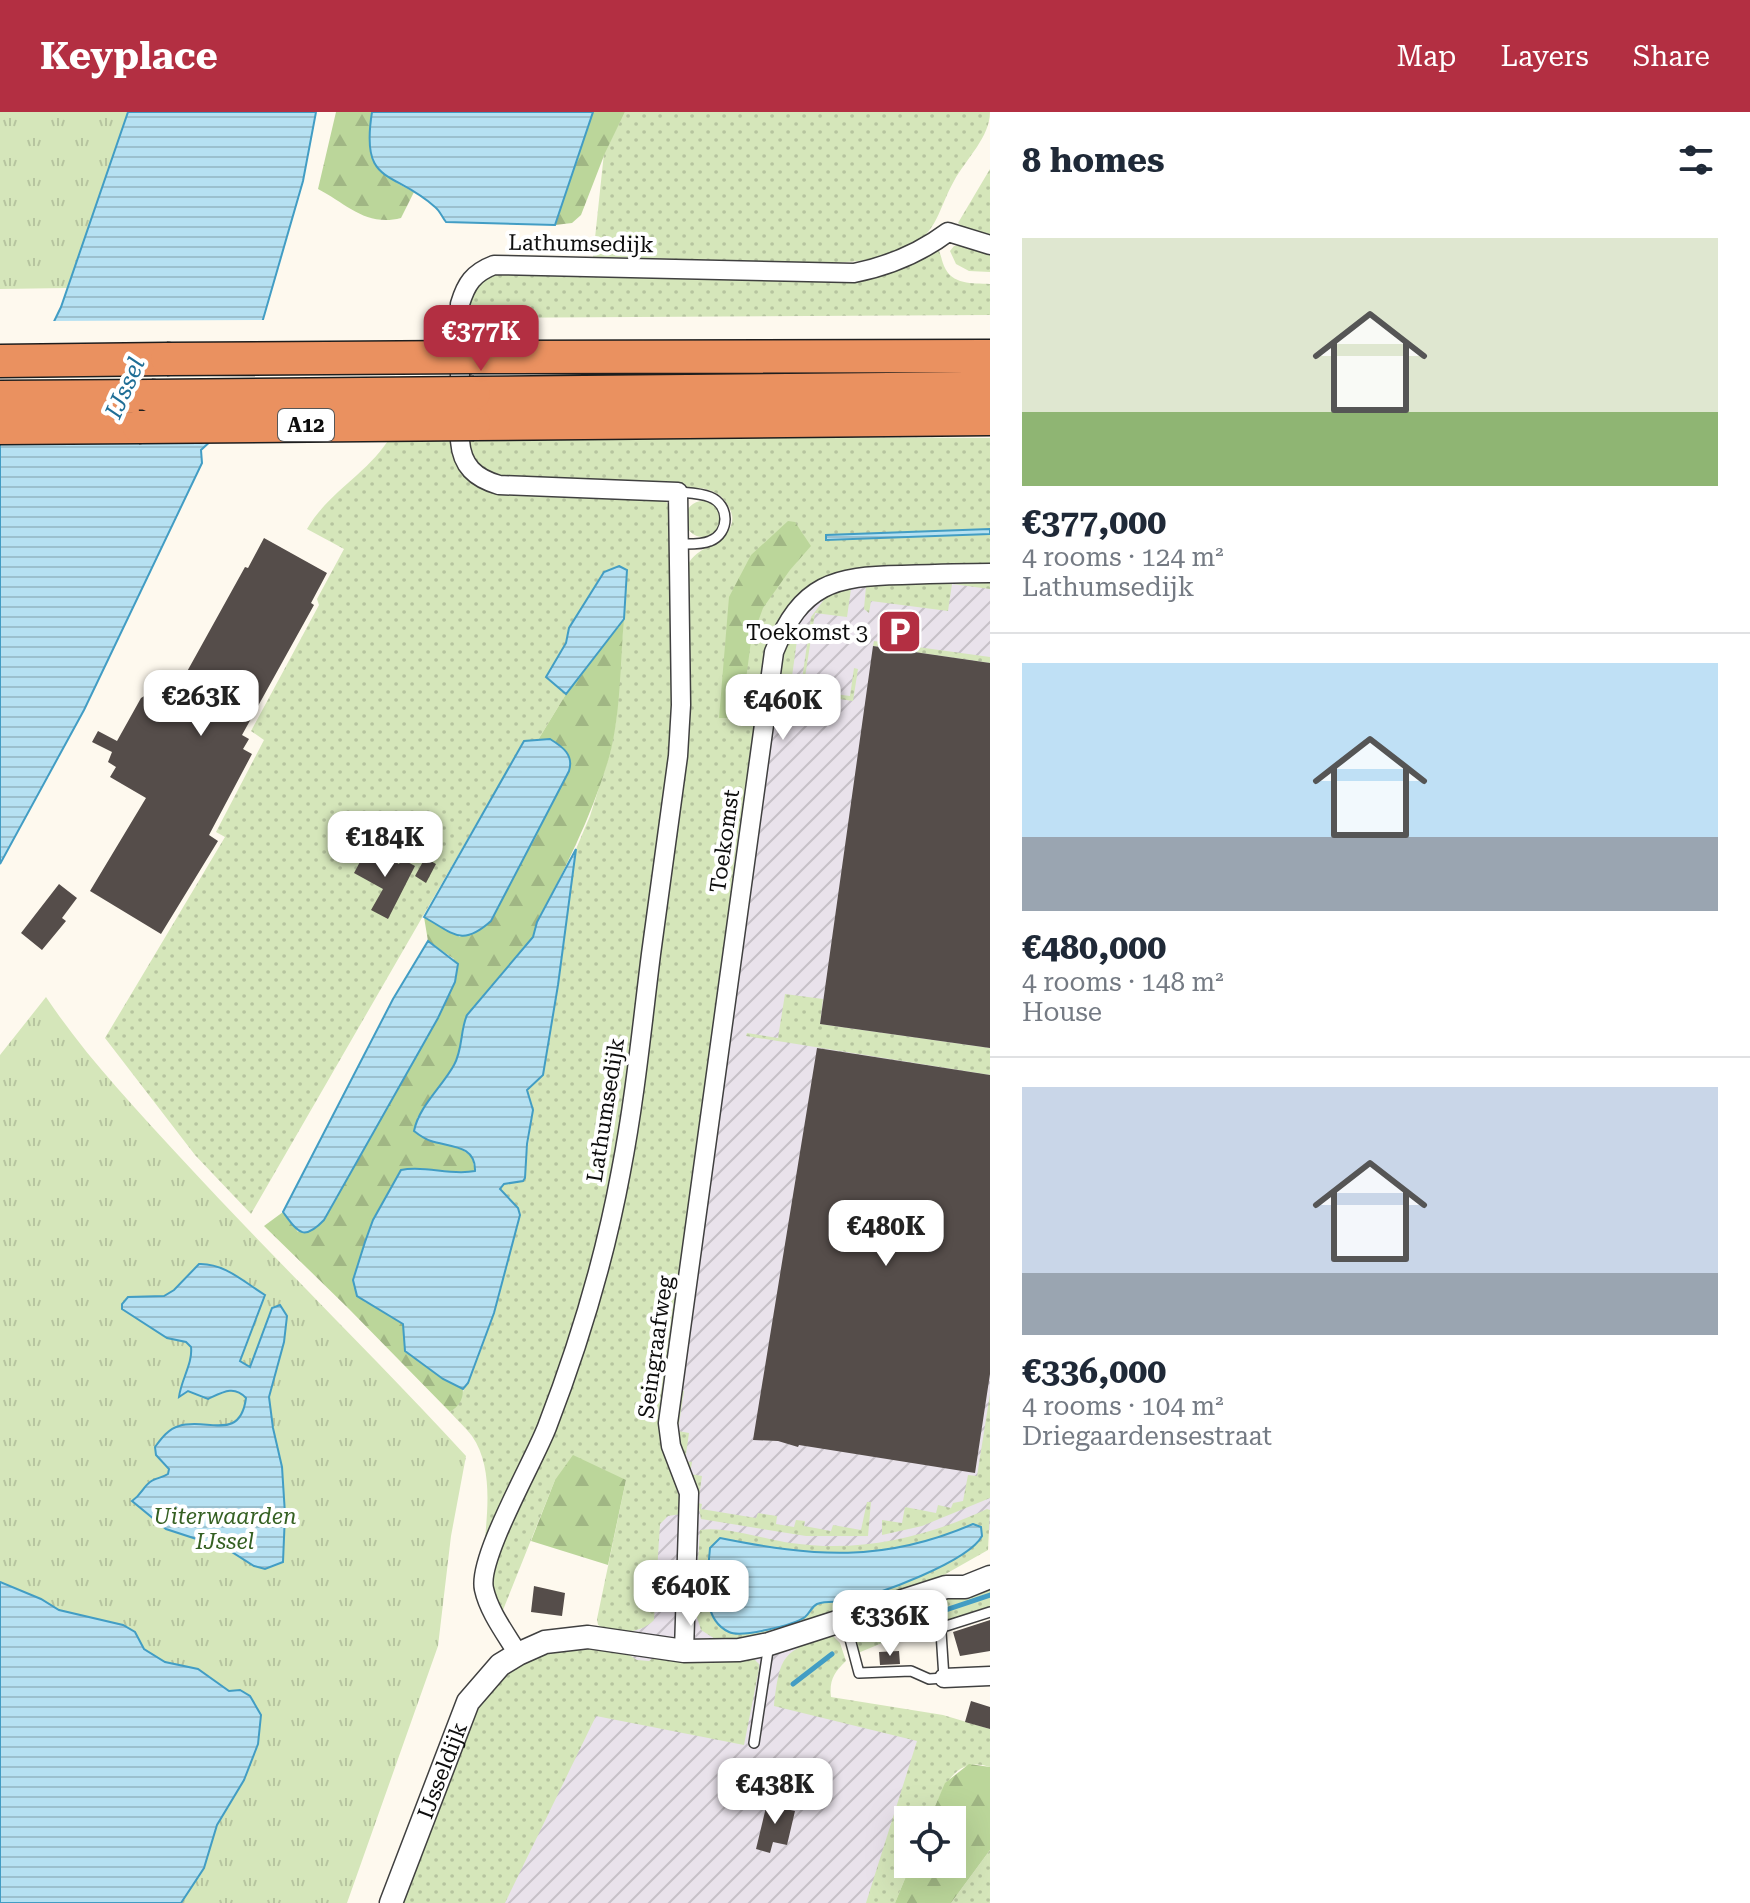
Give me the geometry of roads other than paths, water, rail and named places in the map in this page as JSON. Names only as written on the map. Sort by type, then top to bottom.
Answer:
[{"type":"highway","points":[[0,361],[990,356]]},
{"type":"highway","name":"A12","points":[[0,428],[990,388]]},
{"type":"highway","name":"A12","points":[[0,397],[152,396],[474,408],[990,419]]},
{"type":"street","name":"Lathumsedijk","points":[[518,1654],[489,1603],[483,1587],[484,1572],[571,1366],[599,1268],[621,1172],[678,756],[681,705],[678,492],[499,485],[487,482],[470,470],[461,452],[460,441],[460,304],[469,281],[494,265],[854,273],[875,269],[926,248],[948,232],[990,245]]},
{"type":"street","name":"Toekomst","points":[[721,1048],[774,652],[782,632],[807,598],[854,576],[990,573]]},
{"type":"street","name":"Seingraafweg","points":[[684,1651],[689,1493],[671,1446],[668,1423],[721,1048]]},
{"type":"street","points":[[946,1587],[964,1572],[990,1562]]},
{"type":"street","points":[[518,1654],[545,1642],[588,1637],[684,1651],[726,1651],[769,1644],[946,1587],[965,1587],[990,1577]]},
{"type":"street","name":"IJsseldijk","points":[[391,1903],[468,1702],[500,1665],[518,1654]]},
{"type":"street","points":[[944,1678],[990,1676]]},
{"type":"lane","name":"Lathumsedijk","points":[[678,492],[713,498],[726,517],[718,537],[707,543],[678,544]]},
{"type":"lane","points":[[845,1620],[859,1673],[911,1671],[929,1679],[944,1678],[943,1627],[990,1612]]},
{"type":"lane","points":[[754,1743],[769,1644]]},
{"type":"water","name":"IJssel","points":[[128,112],[316,112],[303,181],[262,323],[212,440],[201,450],[202,463],[84,710],[0,864],[0,433],[61,307]]},
{"type":"water","points":[[372,112],[593,112],[555,225],[446,222],[435,207],[383,173],[376,165],[371,153]]},
{"type":"water","points":[[990,529],[990,534],[826,540],[826,535]]},
{"type":"water","points":[[619,566],[627,570],[624,619],[566,694],[546,677],[566,643],[569,628],[604,572]]},
{"type":"water","points":[[550,739],[569,756],[569,771],[491,921],[465,936],[451,933],[424,917],[524,741]]},
{"type":"water","points":[[576,849],[543,1075],[527,1090],[533,1110],[525,1178],[504,1184],[500,1189],[518,1208],[520,1215],[494,1313],[463,1389],[443,1379],[405,1351],[403,1324],[357,1296],[353,1280],[373,1220],[401,1170],[475,1171],[474,1162],[467,1152],[431,1141],[414,1131],[426,1105],[454,1065],[467,1015],[533,937],[537,922]]},
{"type":"water","points":[[428,941],[458,964],[455,982],[438,1018],[324,1220],[311,1231],[301,1232],[283,1212],[393,999]]},
{"type":"water","points":[[199,1264],[225,1270],[265,1295],[240,1361],[250,1367],[272,1308],[280,1305],[287,1316],[284,1342],[269,1397],[282,1467],[285,1514],[283,1562],[265,1569],[254,1566],[227,1549],[166,1529],[132,1501],[150,1482],[168,1474],[169,1469],[156,1455],[155,1447],[168,1432],[189,1424],[229,1424],[243,1412],[246,1398],[237,1392],[228,1391],[208,1399],[188,1391],[179,1397],[191,1347],[186,1342],[167,1338],[122,1309],[128,1297],[164,1296]]},
{"type":"water","points":[[973,1524],[981,1527],[982,1536],[960,1556],[899,1585],[861,1598],[817,1604],[805,1617],[790,1624],[755,1632],[729,1632],[719,1625],[709,1606],[710,1548],[720,1538],[787,1549],[848,1553],[909,1545]]},
{"type":"water","points":[[0,1582],[59,1610],[123,1625],[135,1632],[144,1649],[165,1662],[198,1669],[229,1691],[240,1690],[250,1696],[261,1715],[258,1744],[244,1780],[217,1825],[204,1868],[181,1903],[0,1903]]},
{"type":"waterway","points":[[871,1635],[990,1595]]},
{"type":"waterway","points":[[793,1684],[832,1654]]},
{"type":"place","name":"Toekomst 3","points":[[899,632]]},
{"type":"park label","name":"Uiterwaarden IJssel","points":[[225,1528]]}]
